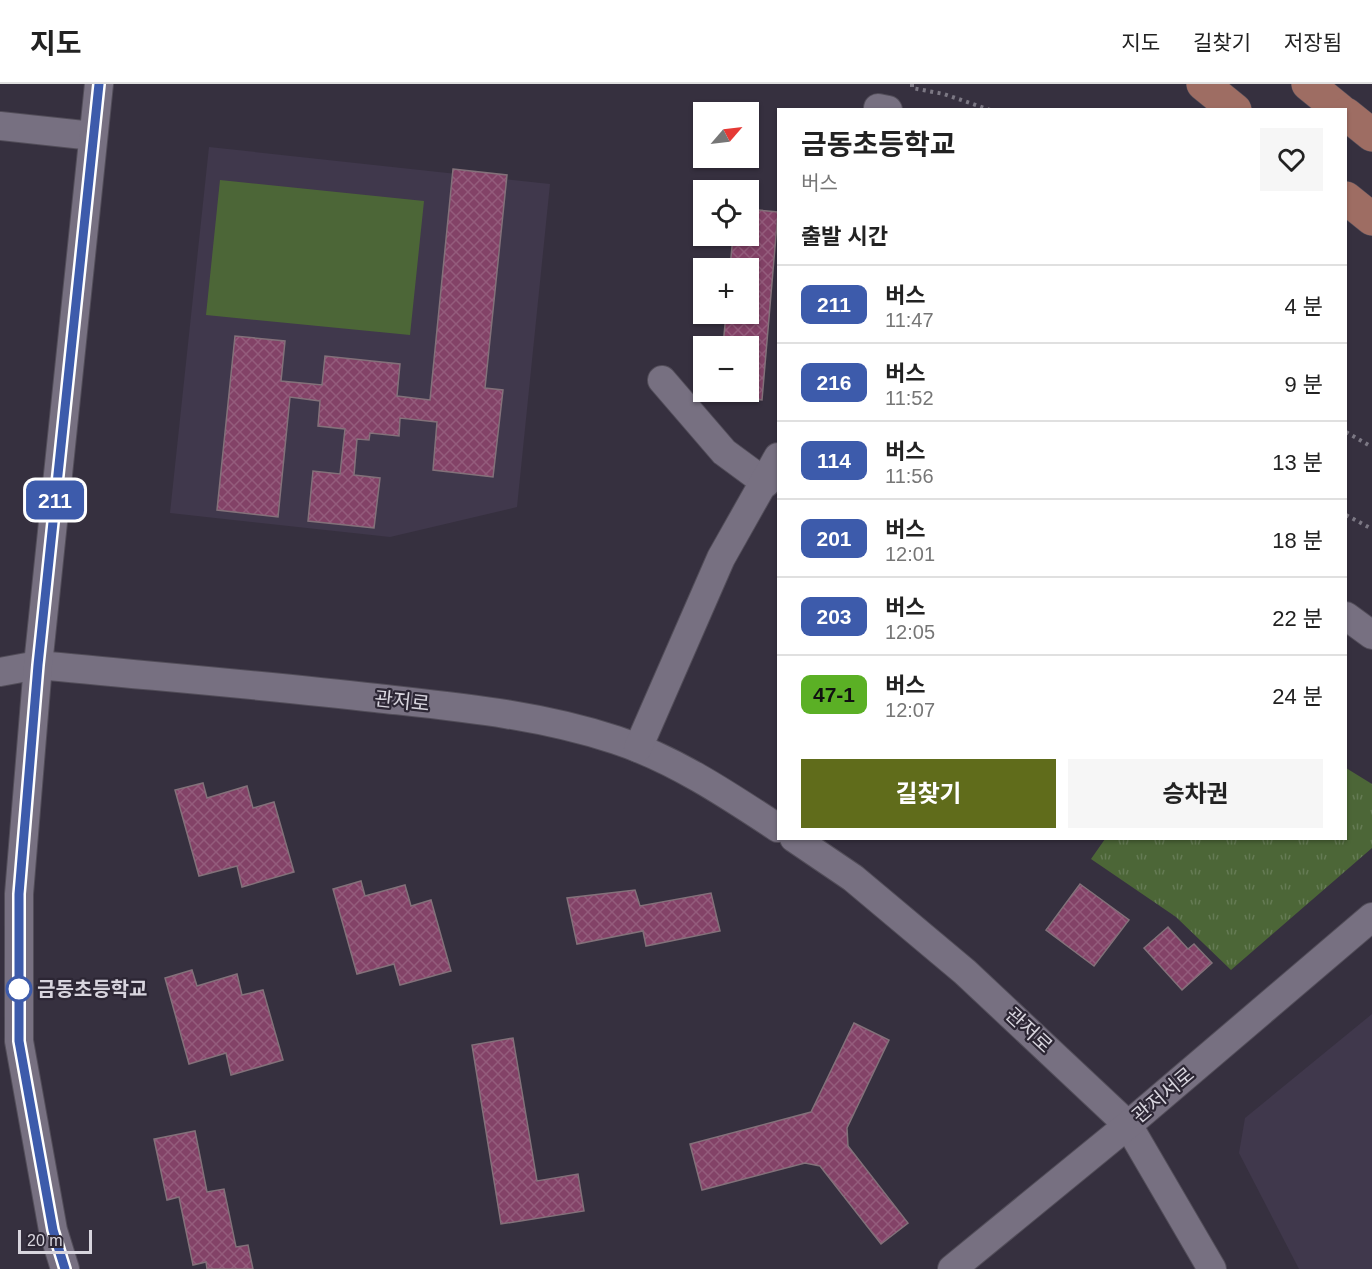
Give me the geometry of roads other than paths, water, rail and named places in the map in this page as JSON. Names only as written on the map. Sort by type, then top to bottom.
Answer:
[{"type":"main road","points":[[1203,84],[1233,108]]},
{"type":"main road","points":[[1308,84],[1341,108]]},
{"type":"main road","points":[[1347,199],[1372,219]]},
{"type":"street","points":[[65,1269],[53,1230],[19,1041],[19,894],[38,665],[99,84]]},
{"type":"street","points":[[0,126],[93,136]]},
{"type":"street","points":[[662,380],[724,452],[766,483]]},
{"type":"street","points":[[638,748],[722,558],[766,483],[777,459]]},
{"type":"street","points":[[1347,617],[1372,634]]},
{"type":"street","name":"관저로","points":[[0,672],[38,665],[502,712],[549,721],[638,748],[726,793],[777,827]]},
{"type":"street","name":"관저로","points":[[797,840],[853,878],[965,972],[1128,1125],[1212,1269]]},
{"type":"street","name":"관저서로","points":[[952,1269],[1128,1125],[1372,917]]},
{"type":"place","name":"금동초등학교","points":[[19,989]]}]
